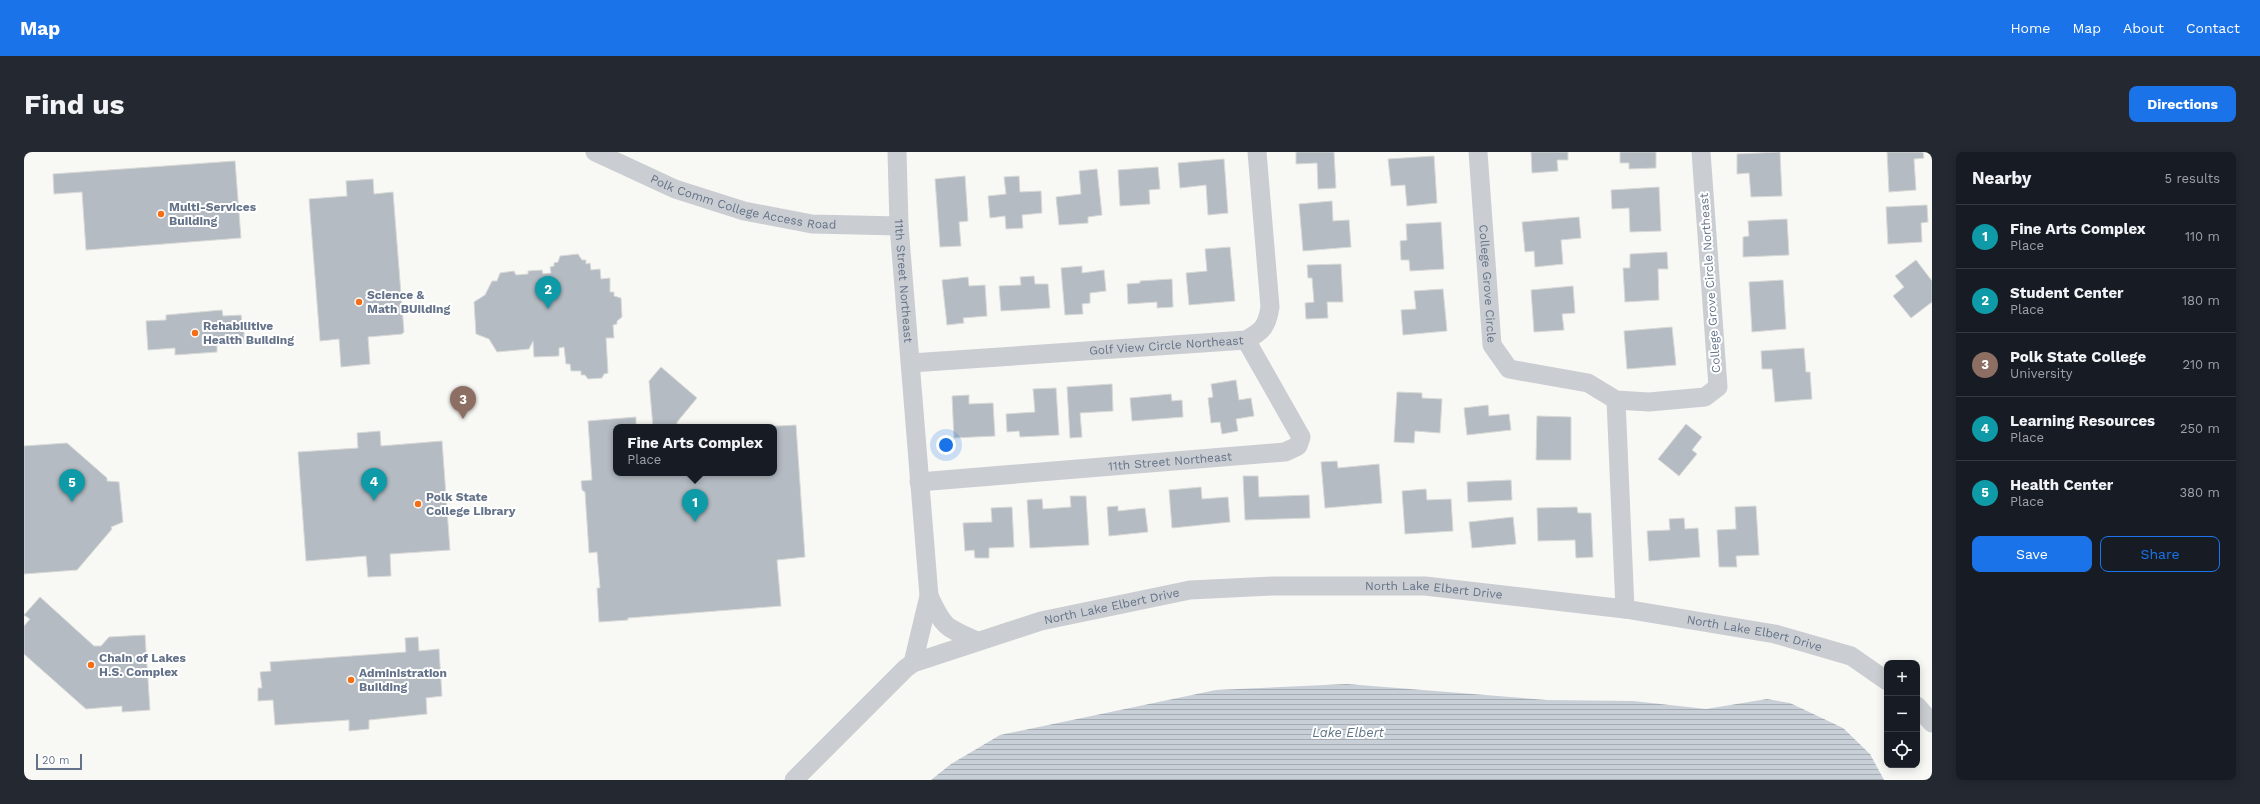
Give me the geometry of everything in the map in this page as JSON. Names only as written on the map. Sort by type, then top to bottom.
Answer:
[{"type":"street","name":"Polk Comm College Access Road","points":[[595,152],[675,189],[744,211],[812,224],[899,226]]},
{"type":"street","name":"11th Street Northeast","points":[[897,152],[899,226],[929,596],[913,663]]},
{"type":"street","name":"Golf View Circle Northeast","points":[[911,363],[1246,340],[1260,332],[1268,321],[1270,307],[1257,152]]},
{"type":"street","name":"College Grove Circle","points":[[1478,152],[1492,345],[1499,358],[1509,369],[1588,383],[1616,400]]},
{"type":"street","name":"College Grove Circle Northeast","points":[[1616,400],[1649,402],[1705,396],[1718,387],[1701,152]]},
{"type":"street","name":"11th Street Northeast","points":[[919,482],[1285,452],[1298,446],[1301,437],[1246,340]]},
{"type":"street","points":[[1616,400],[1625,609]]},
{"type":"street","name":"North Lake Elbert Drive","points":[[913,663],[1015,628],[1134,600],[1190,590],[1274,586],[1425,586],[1625,609],[1775,634],[1851,656],[1884,679]]},
{"type":"street","points":[[929,596],[940,620],[951,630],[977,641]]},
{"type":"street","points":[[794,780],[913,663]]},
{"type":"street","points":[[1920,709],[1932,723]]},
{"type":"water","name":"Lake Elbert","points":[[1347,684],[1547,700],[1633,701],[1706,709],[1767,699],[1790,703],[1843,728],[1870,754],[1884,780],[931,780],[951,764],[1000,735],[1216,690]]},
{"type":"building","points":[[1296,152],[1334,152],[1336,188],[1318,189],[1317,163],[1296,164]]},
{"type":"building","points":[[1531,152],[1568,152],[1568,160],[1557,160],[1558,171],[1532,173]]},
{"type":"building","points":[[1620,152],[1656,152],[1656,168],[1629,169],[1629,163],[1620,163]]},
{"type":"building","points":[[1780,152],[1782,196],[1751,197],[1749,173],[1737,174],[1737,154]]},
{"type":"building","points":[[1887,152],[1923,152],[1924,158],[1914,159],[1916,190],[1889,192]]},
{"type":"building","points":[[1434,156],[1437,203],[1407,206],[1405,185],[1391,186],[1388,159]]},
{"type":"building","points":[[1224,159],[1228,213],[1208,215],[1206,185],[1180,188],[1178,163]]},
{"type":"building","name":"Multi-Services Building","points":[[235,161],[241,238],[86,250],[82,192],[54,194],[53,174]]},
{"type":"building","points":[[1158,167],[1160,189],[1149,190],[1150,204],[1120,206],[1118,170]]},
{"type":"building","points":[[1097,169],[1102,215],[1088,217],[1088,223],[1059,225],[1056,197],[1081,194],[1079,171]]},
{"type":"building","points":[[965,176],[968,221],[959,222],[961,246],[940,247],[935,179]]},
{"type":"building","points":[[1019,176],[1020,192],[1041,191],[1042,213],[1022,215],[1023,228],[1006,229],[1005,216],[990,218],[988,196],[1006,194],[1004,177]]},
{"type":"building","name":"Science & Math BUilding","points":[[373,179],[374,194],[393,192],[404,332],[402,334],[368,337],[370,364],[341,367],[339,339],[320,341],[309,199],[347,196],[346,181]]},
{"type":"building","points":[[1659,187],[1661,231],[1630,232],[1629,208],[1612,209],[1611,190]]},
{"type":"building","points":[[1332,201],[1333,221],[1349,220],[1351,247],[1303,251],[1299,204]]},
{"type":"building","points":[[1927,205],[1928,222],[1921,223],[1922,242],[1888,244],[1886,207]]},
{"type":"building","points":[[1579,217],[1581,238],[1561,240],[1563,264],[1535,267],[1534,251],[1525,252],[1522,222]]},
{"type":"building","points":[[1787,219],[1789,255],[1743,257],[1743,237],[1749,236],[1748,221]]},
{"type":"building","points":[[1441,222],[1444,269],[1410,271],[1409,260],[1401,260],[1400,241],[1407,240],[1406,224]]},
{"type":"building","points":[[1230,247],[1235,301],[1189,305],[1186,273],[1207,271],[1205,249]]},
{"type":"building","points":[[1667,252],[1668,269],[1658,269],[1659,300],[1625,302],[1623,268],[1630,268],[1630,254]]},
{"type":"building","points":[[578,254],[582,260],[586,260],[586,264],[590,263],[591,270],[600,269],[601,279],[610,278],[610,292],[614,292],[614,296],[621,298],[622,317],[617,321],[617,324],[613,325],[614,338],[606,338],[608,373],[604,374],[602,378],[588,379],[585,375],[581,375],[581,371],[571,371],[570,364],[566,364],[564,347],[559,348],[559,356],[534,357],[533,341],[529,349],[497,352],[489,339],[476,334],[474,302],[485,295],[492,281],[497,281],[500,273],[514,271],[516,275],[528,274],[528,271],[542,270],[543,274],[551,273],[550,267],[554,266],[554,263],[558,262],[560,256]]},
{"type":"building","points":[[1916,260],[1932,281],[1932,302],[1911,318],[1893,296],[1904,287],[1895,276]]},
{"type":"building","points":[[1341,264],[1343,302],[1327,302],[1328,318],[1306,319],[1305,303],[1314,302],[1312,278],[1308,278],[1307,265]]},
{"type":"building","points":[[1082,266],[1082,273],[1104,270],[1106,291],[1090,293],[1090,303],[1082,304],[1083,314],[1065,315],[1061,268]]},
{"type":"building","points":[[1034,276],[1035,284],[1048,284],[1050,308],[1001,311],[999,286],[1021,285],[1020,277]]},
{"type":"building","points":[[968,277],[969,286],[985,285],[987,316],[963,318],[964,323],[947,325],[942,280]]},
{"type":"building","points":[[1172,279],[1173,307],[1157,308],[1157,302],[1128,304],[1127,284],[1140,283],[1140,281]]},
{"type":"building","points":[[1783,280],[1786,329],[1752,332],[1749,282]]},
{"type":"building","points":[[1573,286],[1575,313],[1562,314],[1564,330],[1534,332],[1531,290]]},
{"type":"building","points":[[1443,289],[1447,331],[1403,335],[1401,310],[1416,309],[1414,291]]},
{"type":"building","name":"Rehabilitive Health Building","points":[[222,310],[223,316],[241,315],[242,323],[244,323],[244,344],[217,345],[217,352],[175,355],[175,348],[148,350],[146,321],[166,320],[166,315]]},
{"type":"building","points":[[1672,327],[1676,365],[1627,369],[1624,331]]},
{"type":"building","points":[[1804,348],[1806,372],[1810,372],[1812,399],[1775,402],[1772,369],[1762,369],[1761,351]]},
{"type":"building","points":[[661,367],[697,398],[677,422],[677,424],[653,424],[649,381]]},
{"type":"building","points":[[1236,380],[1239,400],[1251,398],[1254,416],[1236,419],[1238,431],[1222,434],[1220,422],[1211,423],[1208,398],[1213,397],[1211,384]]},
{"type":"building","points":[[1112,384],[1113,411],[1080,413],[1082,437],[1070,438],[1067,387]]},
{"type":"building","points":[[1056,388],[1059,435],[1020,437],[1019,431],[1007,432],[1006,414],[1035,412],[1033,389]]},
{"type":"building","points":[[1397,392],[1422,393],[1422,398],[1442,399],[1440,433],[1415,431],[1414,443],[1394,442]]},
{"type":"building","points":[[1171,394],[1172,401],[1182,400],[1183,417],[1132,421],[1130,398]]},
{"type":"building","points":[[969,395],[969,404],[993,403],[995,436],[954,438],[952,396]]},
{"type":"building","points":[[1488,405],[1489,416],[1509,414],[1511,430],[1467,435],[1464,408]]},
{"type":"building","points":[[1537,416],[1571,417],[1571,460],[1536,460]]},
{"type":"building","points":[[636,417],[636,424],[613,424],[613,476],[777,476],[777,426],[796,425],[805,557],[777,560],[781,606],[628,618],[628,620],[599,622],[597,588],[600,588],[597,552],[589,553],[585,492],[582,490],[581,481],[592,480],[588,421]]},
{"type":"building","points":[[1686,424],[1702,437],[1692,450],[1697,454],[1679,476],[1658,459]]},
{"type":"building","points":[[380,431],[381,446],[442,441],[450,550],[390,554],[391,576],[368,577],[366,556],[306,561],[298,452],[358,448],[357,433]]},
{"type":"building","points":[[67,443],[107,478],[107,481],[119,482],[123,522],[111,527],[112,529],[77,570],[24,574],[24,446]]},
{"type":"building","points":[[1337,461],[1338,468],[1379,464],[1382,503],[1325,508],[1321,462]]},
{"type":"building","points":[[1243,476],[1258,476],[1259,497],[1309,495],[1310,518],[1245,520]]},
{"type":"building","points":[[1511,480],[1512,500],[1468,502],[1467,482]]},
{"type":"building","points":[[1201,487],[1202,499],[1228,497],[1230,522],[1172,528],[1169,490]]},
{"type":"building","points":[[1426,489],[1427,500],[1451,499],[1453,531],[1405,534],[1402,491]]},
{"type":"building","points":[[1070,496],[1086,496],[1089,545],[1030,548],[1027,500],[1042,499],[1043,509],[1071,507]]},
{"type":"building","points":[[1118,506],[1118,511],[1145,508],[1148,532],[1109,536],[1107,507]]},
{"type":"building","points":[[1756,506],[1759,555],[1736,556],[1737,567],[1719,567],[1717,530],[1736,529],[1735,507]]},
{"type":"building","points":[[1012,507],[1014,547],[989,548],[989,558],[975,558],[974,550],[965,551],[963,523],[992,522],[991,508]]},
{"type":"building","points":[[1577,507],[1578,513],[1591,513],[1593,557],[1576,558],[1575,540],[1538,541],[1537,508]]},
{"type":"building","points":[[1513,517],[1516,544],[1472,548],[1469,522]]},
{"type":"building","points":[[1684,518],[1685,529],[1698,528],[1700,557],[1649,561],[1647,531],[1670,530],[1669,519]]},
{"type":"building","name":"Chain of Lakes H.S. Complex","points":[[40,597],[94,646],[101,646],[109,637],[145,635],[150,710],[122,712],[122,706],[86,709],[24,654],[24,626],[30,619],[24,615]]},
{"type":"building","name":"Administration Building","points":[[418,637],[419,651],[439,649],[442,696],[426,698],[427,714],[369,720],[369,729],[349,731],[349,720],[275,725],[273,700],[258,701],[258,688],[262,688],[260,672],[271,671],[270,662],[406,652],[405,638]]},
{"type":"place","name":"Multi-Services Building","points":[[161,214]]},
{"type":"place","name":"Science & Math BUilding","points":[[359,302]]},
{"type":"place","name":"Student Center","points":[[548,309]]},
{"type":"place","name":"Rehabilitive Health Building","points":[[195,333]]},
{"type":"place","name":"Polk State College","points":[[463,419]]},
{"type":"place","name":"Learning Resources","points":[[374,501]]},
{"type":"place","name":"Health Center","points":[[72,502]]},
{"type":"place","name":"Polk State College Library","points":[[418,504]]},
{"type":"place","name":"Fine Arts Complex","points":[[695,522]]},
{"type":"place","name":"Chain of Lakes H.S. Complex","points":[[91,665]]},
{"type":"place","name":"Administration Building","points":[[351,680]]}]
